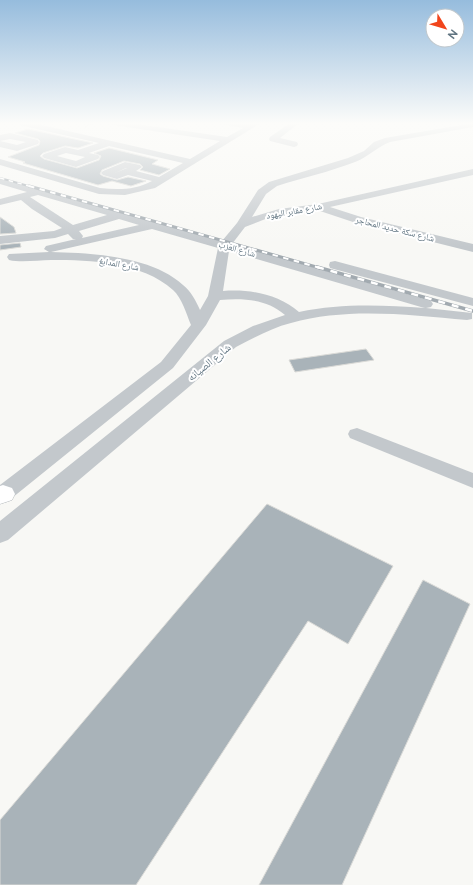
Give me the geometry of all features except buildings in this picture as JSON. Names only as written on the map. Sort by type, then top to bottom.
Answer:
[{"type":"street","points":[[8,164],[99,191],[127,193],[141,190],[187,164]]},
{"type":"street","points":[[1,495],[167,365],[199,325],[215,296],[227,242],[241,225],[262,192],[273,184],[337,164]]},
{"type":"street","points":[[127,172],[160,180]]},
{"type":"street","name":"شارع مقابر اليهود","points":[[241,225],[279,212],[318,207],[473,172]]},
{"type":"street","name":"شارع العزب","points":[[0,181],[150,226],[227,242],[471,312]]},
{"type":"street","points":[[0,202],[38,192]]},
{"type":"street","points":[[23,196],[29,203],[72,230],[81,242]]},
{"type":"street","name":"شارع سكة حديد المحاجر","points":[[318,207],[357,220],[473,248]]},
{"type":"street","points":[[0,240],[40,236],[72,230],[117,216]]},
{"type":"street","name":"شارع المدابغ","points":[[6,259],[150,226]]},
{"type":"street","name":"شارع المدابغ","points":[[6,259],[42,256],[74,257],[132,264],[145,268],[166,278],[178,288],[187,300],[199,325]]},
{"type":"street","points":[[215,296],[231,294],[262,297],[282,305],[296,316]]},
{"type":"street","name":"شارع الصيانه","points":[[0,534],[230,344],[261,328],[296,316],[327,311],[361,309],[471,312]]},
{"type":"street","points":[[357,434],[473,481]]},
{"type":"railway","points":[[0,178],[32,187]]},
{"type":"railway","points":[[29,186],[320,268]]},
{"type":"railway","points":[[317,267],[473,311]]}]
